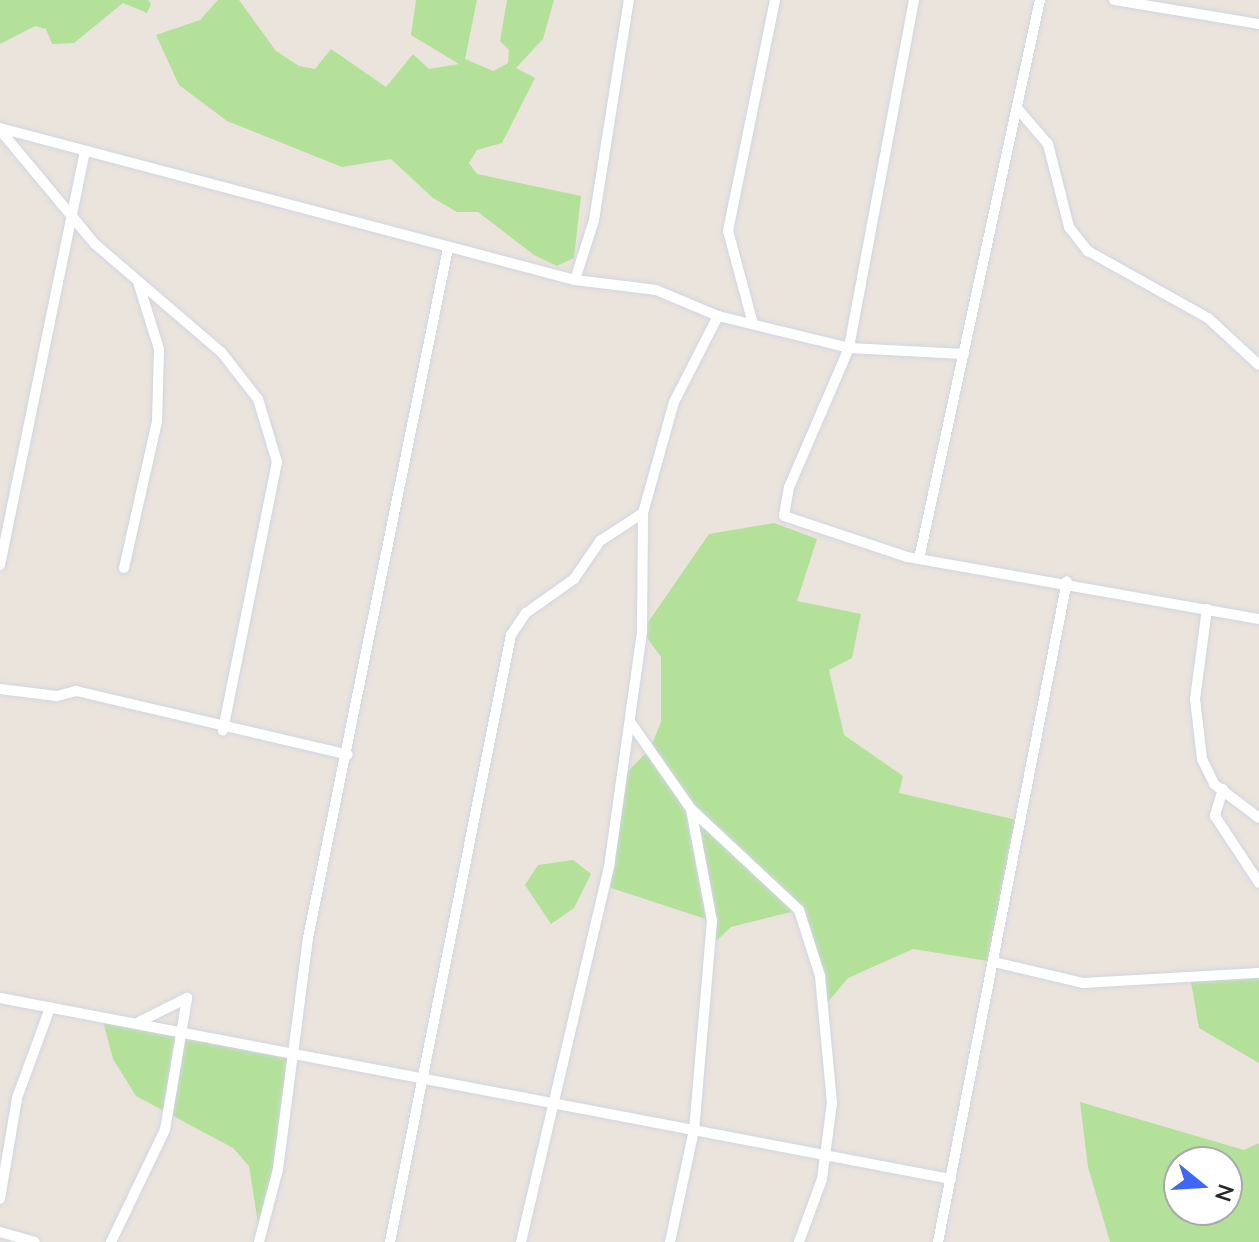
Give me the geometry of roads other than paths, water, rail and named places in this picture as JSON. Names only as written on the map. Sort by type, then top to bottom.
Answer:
[{"type":"street","points":[[575,280],[594,220],[629,0]]},
{"type":"street","points":[[753,324],[728,231],[775,0]]},
{"type":"street","points":[[914,0],[849,348],[789,487],[784,516],[919,559],[1067,581],[1259,619]]},
{"type":"street","points":[[919,559],[1040,0]]},
{"type":"street","points":[[1114,0],[1259,24]]},
{"type":"street","points":[[1182,13],[1184,0]]},
{"type":"street","points":[[1017,108],[1048,144],[1069,227],[1088,251],[1208,318],[1259,365]]},
{"type":"street","points":[[0,129],[85,152],[246,188],[448,248],[575,280],[656,290],[718,316],[849,348],[964,354]]},
{"type":"street","points":[[0,129],[71,215],[138,283],[222,353],[258,399],[277,462],[223,731]]},
{"type":"street","points":[[0,565],[85,152]]},
{"type":"street","points":[[259,1242],[278,1169],[292,1054],[448,248]]},
{"type":"street","points":[[124,568],[157,422],[159,349],[138,283]]},
{"type":"street","points":[[521,1242],[538,1195],[550,1107],[605,886],[631,723],[643,513],[674,402],[718,316]]},
{"type":"street","points":[[390,1242],[418,1080],[511,635],[526,613],[574,579],[600,541],[643,513]]},
{"type":"street","points":[[938,1242],[1067,581]]},
{"type":"street","points":[[1207,609],[1199,630],[1197,729],[1202,759],[1223,789],[1259,818]]},
{"type":"street","points":[[0,689],[57,696],[76,691],[223,731],[348,755]]},
{"type":"street","points":[[631,723],[691,809],[799,910],[820,976],[832,1103],[823,1154],[799,1242]]},
{"type":"street","points":[[1223,789],[1215,816],[1259,883]]},
{"type":"street","points":[[670,1242],[694,1130],[712,921],[691,809]]},
{"type":"street","points":[[994,962],[1083,983],[1259,973]]},
{"type":"street","points":[[0,998],[138,1022],[550,1107],[694,1130],[951,1179]]},
{"type":"street","points":[[111,1242],[165,1130],[187,998],[138,1022]]},
{"type":"street","points":[[0,1199],[17,1098],[50,1008]]},
{"type":"street","points":[[0,1232],[35,1242]]}]
